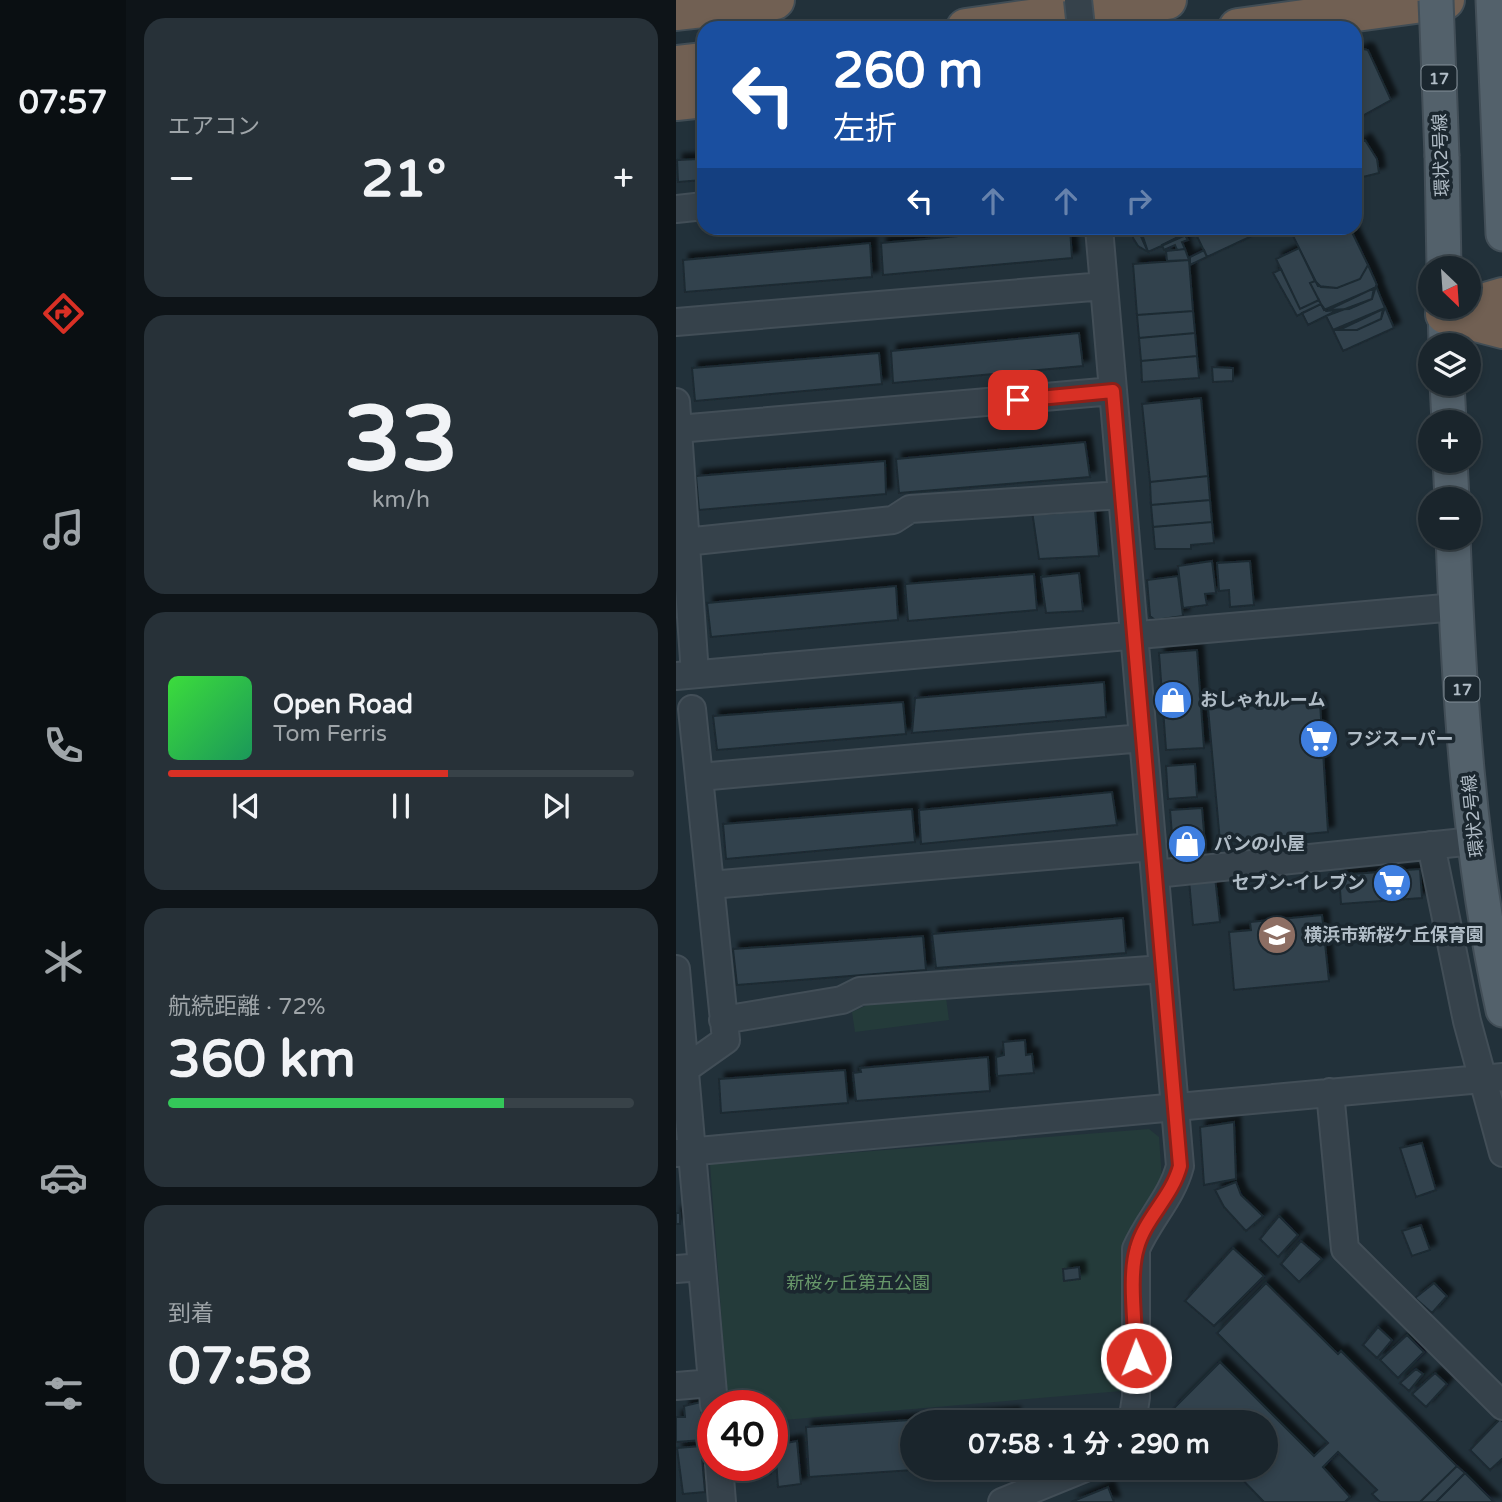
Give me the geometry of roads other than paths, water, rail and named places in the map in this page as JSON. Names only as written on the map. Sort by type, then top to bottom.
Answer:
[{"type":"highway","points":[[676,10],[775,0]]},
{"type":"highway","points":[[1016,21],[1167,0]]},
{"type":"highway","points":[[1268,21],[1392,0]]},
{"type":"highway","points":[[1290,21],[1445,0]]},
{"type":"highway","points":[[676,65],[697,63]]},
{"type":"highway","points":[[676,101],[697,99]]},
{"type":"highway","points":[[1445,322],[1503,297]]},
{"type":"highway","points":[[1445,322],[1503,329]]},
{"type":"main road","name":"環状2号線","points":[[1436,0],[1444,256]]},
{"type":"main road","points":[[1493,0],[1503,234]]},
{"type":"main road","name":"環状2号線","points":[[1454,550],[1474,841],[1492,962],[1503,1010]]},
{"type":"street","points":[[1078,0],[1080,21]]},
{"type":"street","points":[[676,209],[697,207]]},
{"type":"street","points":[[1100,235],[1180,1166],[1175,1184],[1144,1230],[1136,1249],[1134,1410]]},
{"type":"street","points":[[676,322],[1104,286]]},
{"type":"street","points":[[678,429],[1113,391]]},
{"type":"street","points":[[676,402],[685,542],[685,675],[1456,607]]},
{"type":"street","points":[[685,542],[893,520],[910,509],[1122,495]]},
{"type":"street","points":[[685,1069],[726,1040],[692,709]]},
{"type":"street","points":[[699,776],[1143,738]]},
{"type":"street","points":[[1155,874],[1474,841]]},
{"type":"street","points":[[1431,845],[1492,1078],[1503,1153]]},
{"type":"street","points":[[710,885],[1153,847]]},
{"type":"street","points":[[676,968],[679,1034],[685,1069],[684,1152],[689,1268],[712,1390]]},
{"type":"street","points":[[723,1020],[842,1000],[860,991],[1163,969]]},
{"type":"street","points":[[684,1152],[1492,1078]]},
{"type":"street","points":[[1330,1092],[1346,1249],[1503,1406]]},
{"type":"street","points":[[676,1386],[697,1391]]},
{"type":"street","points":[[1003,1502],[1056,1480]]},
{"type":"street","points":[[720,1481],[722,1502]]},
{"type":"place","name":"おしゃれルーム","points":[[1173,700]]},
{"type":"place","name":"フジスーパー","points":[[1319,739]]},
{"type":"place","name":"パンの小屋","points":[[1187,844]]},
{"type":"place","name":"セブン-イレブン","points":[[1392,883]]},
{"type":"place","name":"横浜市新桜ケ丘保育園","points":[[1277,935]]},
{"type":"park label","name":"新桜ヶ丘第五公園","points":[[858,1283]]}]
